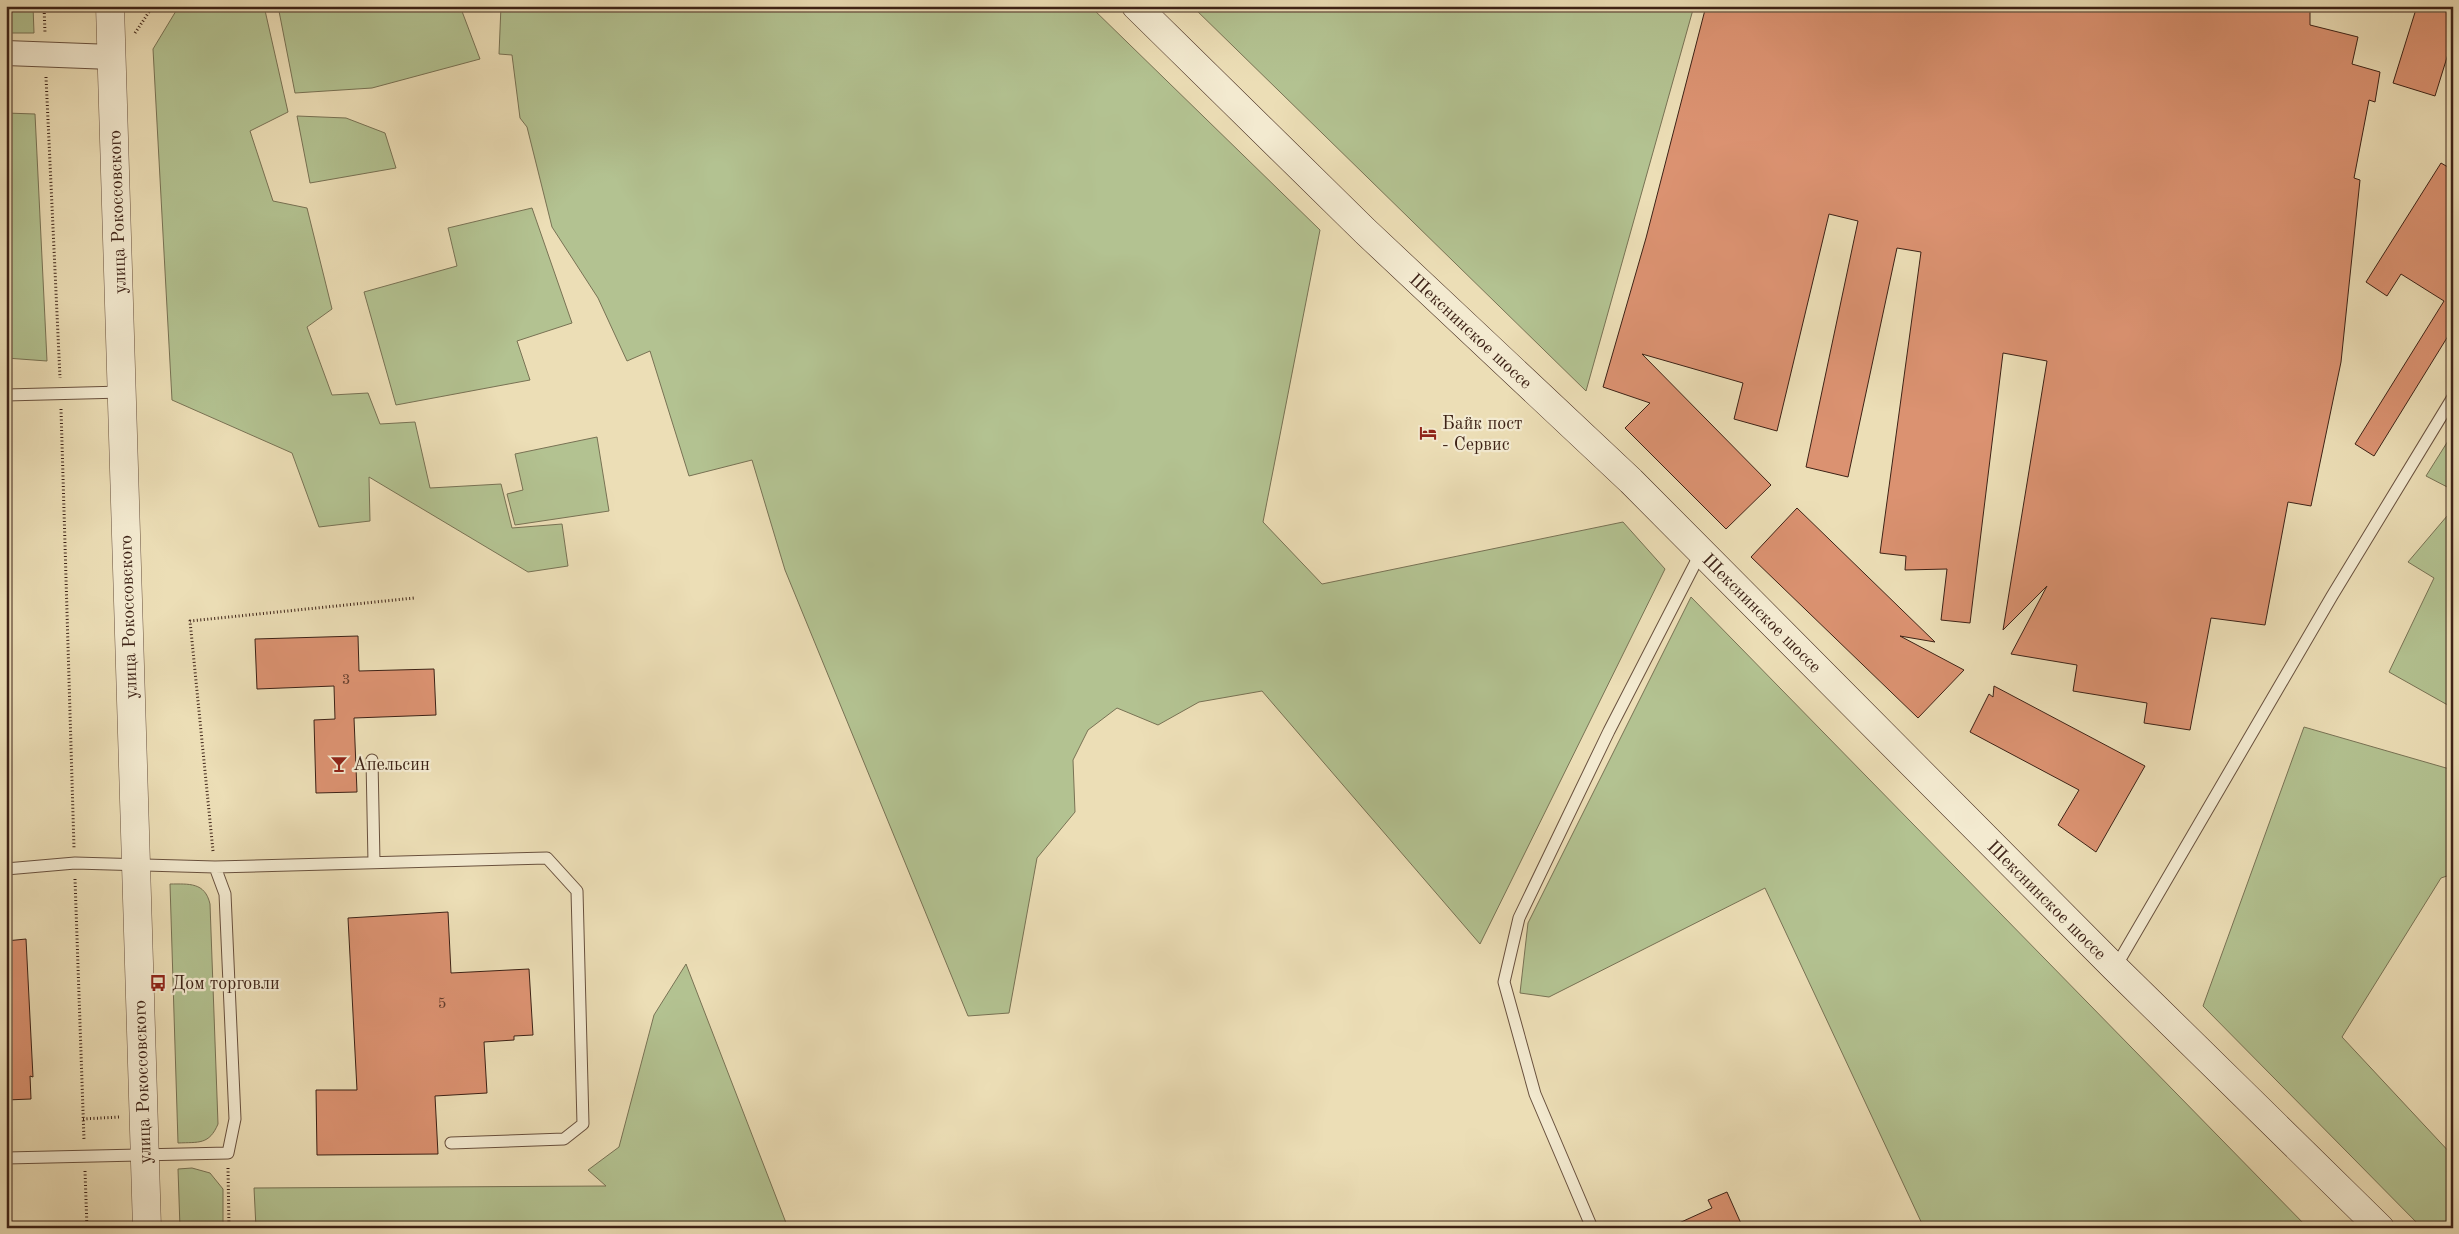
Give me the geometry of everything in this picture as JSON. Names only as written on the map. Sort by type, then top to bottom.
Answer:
[{"type":"main road","name":"улица Рокоссовского","points":[[110,6],[147,1228]]},
{"type":"main road","name":"Шекснинское шоссе","points":[[1136,6],[1358,224],[1631,481],[2115,968],[2380,1228]]},
{"type":"street","points":[[6,53],[46,53],[112,57]]},
{"type":"lane","points":[[6,395],[122,392]]},
{"type":"lane","points":[[2115,968],[2332,596],[2453,396]]},
{"type":"lane","points":[[1592,1228],[1535,1094],[1504,982],[1519,918],[1609,731],[1701,552]]},
{"type":"lane","points":[[372,760],[374,862]]},
{"type":"lane","points":[[6,870],[75,863],[215,867],[547,858],[577,891],[583,1124],[564,1139],[451,1143]]},
{"type":"lane","points":[[6,1158],[228,1153],[235,1119],[225,894],[215,867]]},
{"type":"path","points":[[44,6],[60,394],[87,1228]]},
{"type":"path","points":[[215,867],[190,621],[414,598]]},
{"type":"path","points":[[228,1153],[229,1228]]},
{"type":"green space","points":[[6,6],[33,6],[34,33],[6,33]]},
{"type":"green space","points":[[179,6],[264,6],[288,112],[250,131],[273,201],[307,208],[332,309],[307,327],[332,395],[368,393],[380,424],[415,422],[430,488],[501,484],[512,528],[562,524],[568,566],[528,572],[369,477],[370,521],[319,527],[292,453],[172,400],[153,49]]},
{"type":"green space","points":[[278,6],[460,6],[480,59],[372,88],[295,93]]},
{"type":"green space","points":[[501,6],[1090,6],[1320,230],[1263,522],[1322,584],[1623,522],[1665,569],[1480,944],[1262,691],[1199,702],[1158,725],[1117,708],[1088,730],[1073,760],[1075,812],[1037,858],[1009,1013],[968,1016],[785,570],[752,460],[689,476],[650,351],[627,361],[598,298],[552,227],[527,127],[520,118],[512,55],[499,54]]},
{"type":"green space","points":[[1192,6],[1694,6],[1586,391]]},
{"type":"green space","points":[[6,113],[35,114],[47,361],[6,358]]},
{"type":"green space","points":[[297,116],[346,118],[385,133],[396,168],[310,183]]},
{"type":"green space","points":[[532,208],[572,323],[517,341],[530,380],[396,405],[364,292],[457,266],[448,228]]},
{"type":"green space","points":[[2453,433],[2453,490],[2426,476]]},
{"type":"green space","points":[[597,437],[609,511],[515,525],[507,494],[523,490],[515,454]]},
{"type":"green space","points":[[2453,509],[2453,708],[2389,672],[2434,578],[2408,562]]},
{"type":"green space","points":[[1691,597],[2308,1228],[1924,1228],[1765,888],[1549,997],[1520,993],[1528,923]]},
{"type":"green space","points":[[2304,727],[2453,770],[2453,874],[2441,878],[2342,1037],[2453,1156],[2453,1228],[2422,1228],[2203,1006]]},
{"type":"green space","points":[[170,884],[190,885],[200,888],[208,897],[210,904],[218,1124],[211,1136],[198,1142],[178,1143]]},
{"type":"green space","points":[[686,964],[788,1228],[256,1228],[254,1188],[606,1186],[588,1170],[619,1147],[654,1015]]},
{"type":"green space","points":[[192,1168],[210,1173],[223,1189],[223,1228],[180,1228],[178,1169]]},
{"type":"building","points":[[1706,6],[2310,6],[2310,25],[2358,37],[2352,64],[2380,72],[2375,102],[2369,100],[2354,178],[2360,180],[2341,362],[2311,506],[2288,502],[2265,625],[2211,618],[2190,730],[2144,723],[2147,703],[2073,691],[2077,665],[2011,654],[2047,586],[2003,630],[2047,361],[2003,353],[1970,623],[1941,620],[1947,569],[1905,570],[1906,556],[1880,553],[1921,252],[1897,248],[1848,477],[1806,467],[1858,221],[1829,214],[1777,431],[1734,419],[1743,383],[1642,354],[1771,485],[1726,529],[1625,428],[1650,403],[1603,387],[1646,238]]},
{"type":"building","points":[[2417,6],[2453,6],[2453,38],[2435,96],[2393,83]]},
{"type":"building","points":[[2441,163],[2453,170],[2453,328],[2374,456],[2355,444],[2444,301],[2401,274],[2387,296],[2366,282]]},
{"type":"building","points":[[1797,508],[1935,642],[1900,636],[1964,670],[1918,718],[1751,557]]},
{"type":"building","points":[[358,636],[359,671],[434,669],[436,715],[354,718],[357,792],[316,793],[314,720],[335,719],[334,686],[257,689],[255,639]]},
{"type":"building","points":[[1994,686],[2145,766],[2096,852],[2058,825],[2079,790],[1970,732],[1989,694],[1993,697]]},
{"type":"building","points":[[448,912],[451,973],[529,969],[533,1035],[514,1036],[514,1040],[484,1042],[487,1093],[435,1096],[438,1154],[317,1155],[316,1090],[357,1090],[348,918]]},
{"type":"building","points":[[26,939],[33,1077],[30,1076],[31,1099],[6,1100],[6,941]]},
{"type":"building","points":[[1727,1192],[1743,1228],[1668,1228],[1712,1208],[1708,1200]]},
{"type":"place","name":"Байк пост - Сервис","points":[[1428,433]]},
{"type":"place","name":"Апельсин","points":[[339,764]]},
{"type":"place","name":"Дом торговли","points":[[158,983]]}]
